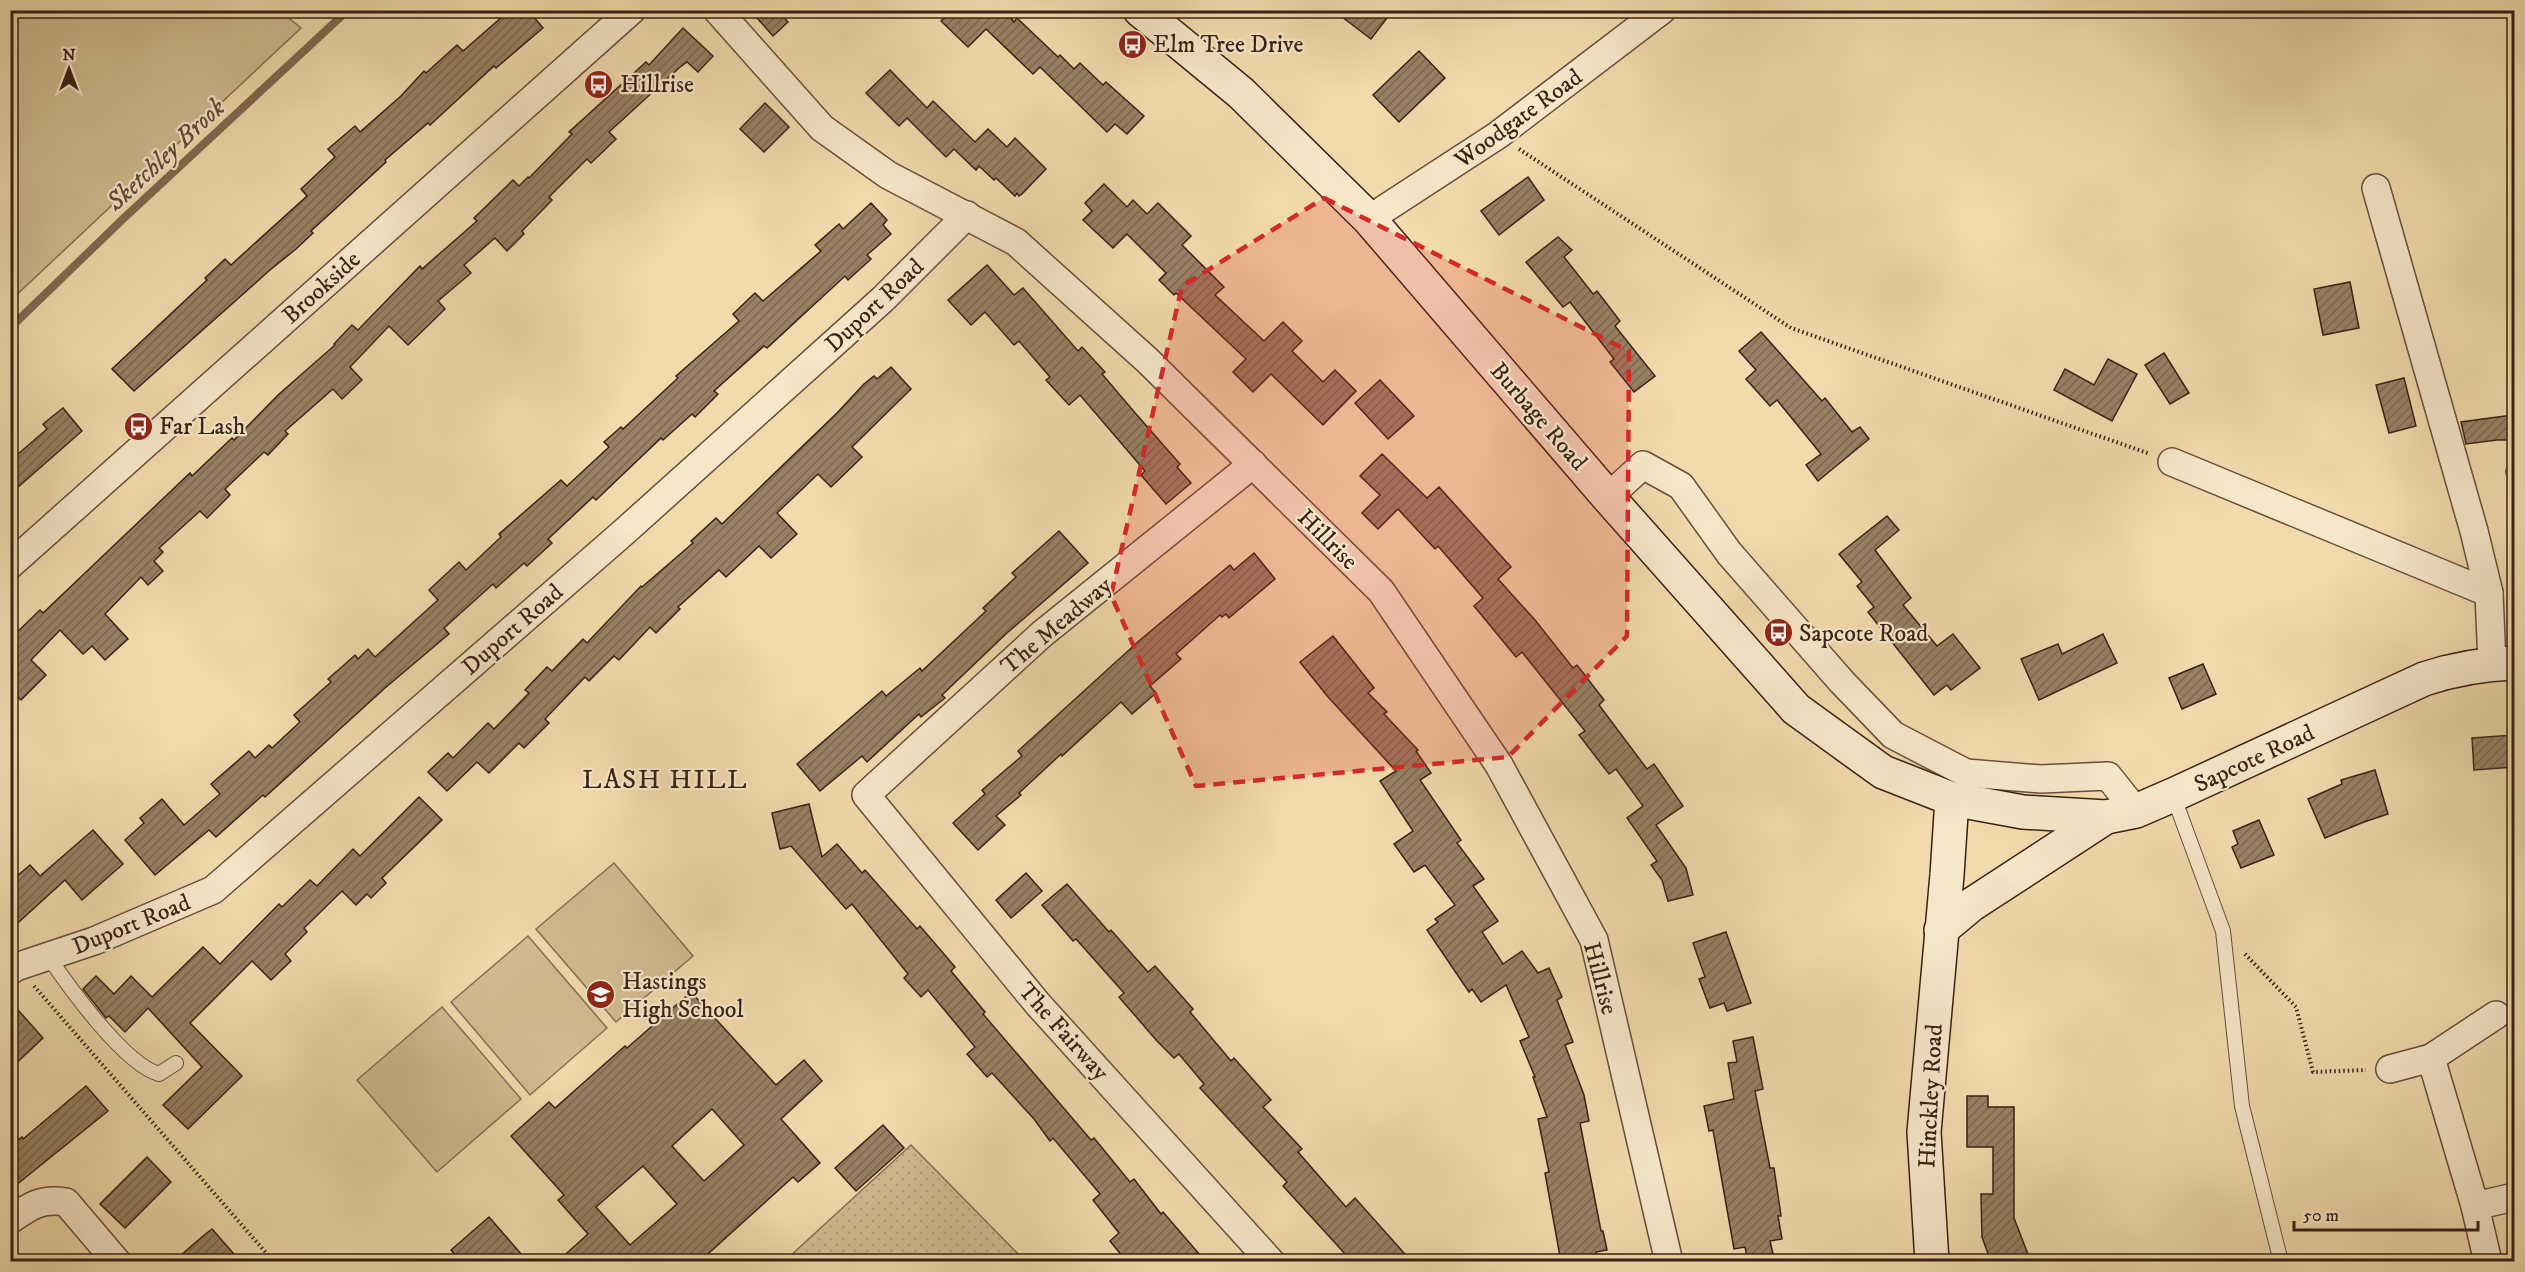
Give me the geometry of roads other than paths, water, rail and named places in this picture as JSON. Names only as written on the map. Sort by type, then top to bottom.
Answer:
[{"type":"main road","name":"Burbage Road","points":[[1140,10],[1241,93],[1370,219],[1608,497],[1796,709],[1883,772],[1952,800]]},
{"type":"main road","name":"Sapcote Road","points":[[1952,800],[2023,812],[2121,814],[2174,795],[2424,679],[2452,670],[2503,663]]},
{"type":"main road","name":"Hinckley Road","points":[[1932,1262],[1923,1132],[1952,800]]},
{"type":"main road","points":[[1941,930],[1980,899],[2121,814]]},
{"type":"street","name":"Brookside","points":[[10,565],[632,10]]},
{"type":"street","name":"Hillrise","points":[[717,10],[822,128],[888,175],[1016,242],[1147,360],[1381,591],[1499,765],[1594,940],[1669,1262]]},
{"type":"street","name":"Woodgate Road","points":[[1370,219],[1498,135],[1662,10]]},
{"type":"street","points":[[2376,188],[2474,531],[2503,663]]},
{"type":"street","name":"Duport Road","points":[[14,969],[94,941],[213,890],[642,516],[883,299],[967,215]]},
{"type":"street","points":[[2172,462],[2489,593]]},
{"type":"street","name":"The Meadway","points":[[866,795],[1042,634],[1253,464]]},
{"type":"street","points":[[1608,497],[1644,465],[1681,486],[1729,553],[1842,682],[1893,735],[1966,773],[2041,778],[2108,776],[2121,814]]},
{"type":"street","name":"The Fairway","points":[[866,795],[1037,1003],[1271,1262]]},
{"type":"street","points":[[2390,1069],[2432,1058],[2496,1015]]},
{"type":"street","points":[[2432,1058],[2475,1206],[2488,1262]]},
{"type":"street","points":[[2475,1206],[2514,1197]]},
{"type":"street","points":[[10,1220],[45,1200],[66,1202],[117,1262]]},
{"type":"lane","points":[[2174,795],[2223,931],[2242,1106],[2282,1262]]},
{"type":"lane","points":[[48,956],[63,978],[118,1044],[147,1071],[159,1074],[176,1063]]},
{"type":"waterway","name":"Sketchley Brook","points":[[10,328],[124,218],[348,10]]},
{"type":"place","name":"Elm Tree Drive","points":[[1132,44]]},
{"type":"place","name":"Hillrise","points":[[599,84]]},
{"type":"place","name":"Far Lash","points":[[138,426]]},
{"type":"place","name":"Sapcote Road","points":[[1778,633]]},
{"type":"place","name":"Hastings High School","points":[[601,995]]},
{"type":"district","name":"LASH HILL","points":[[665,779]]}]
